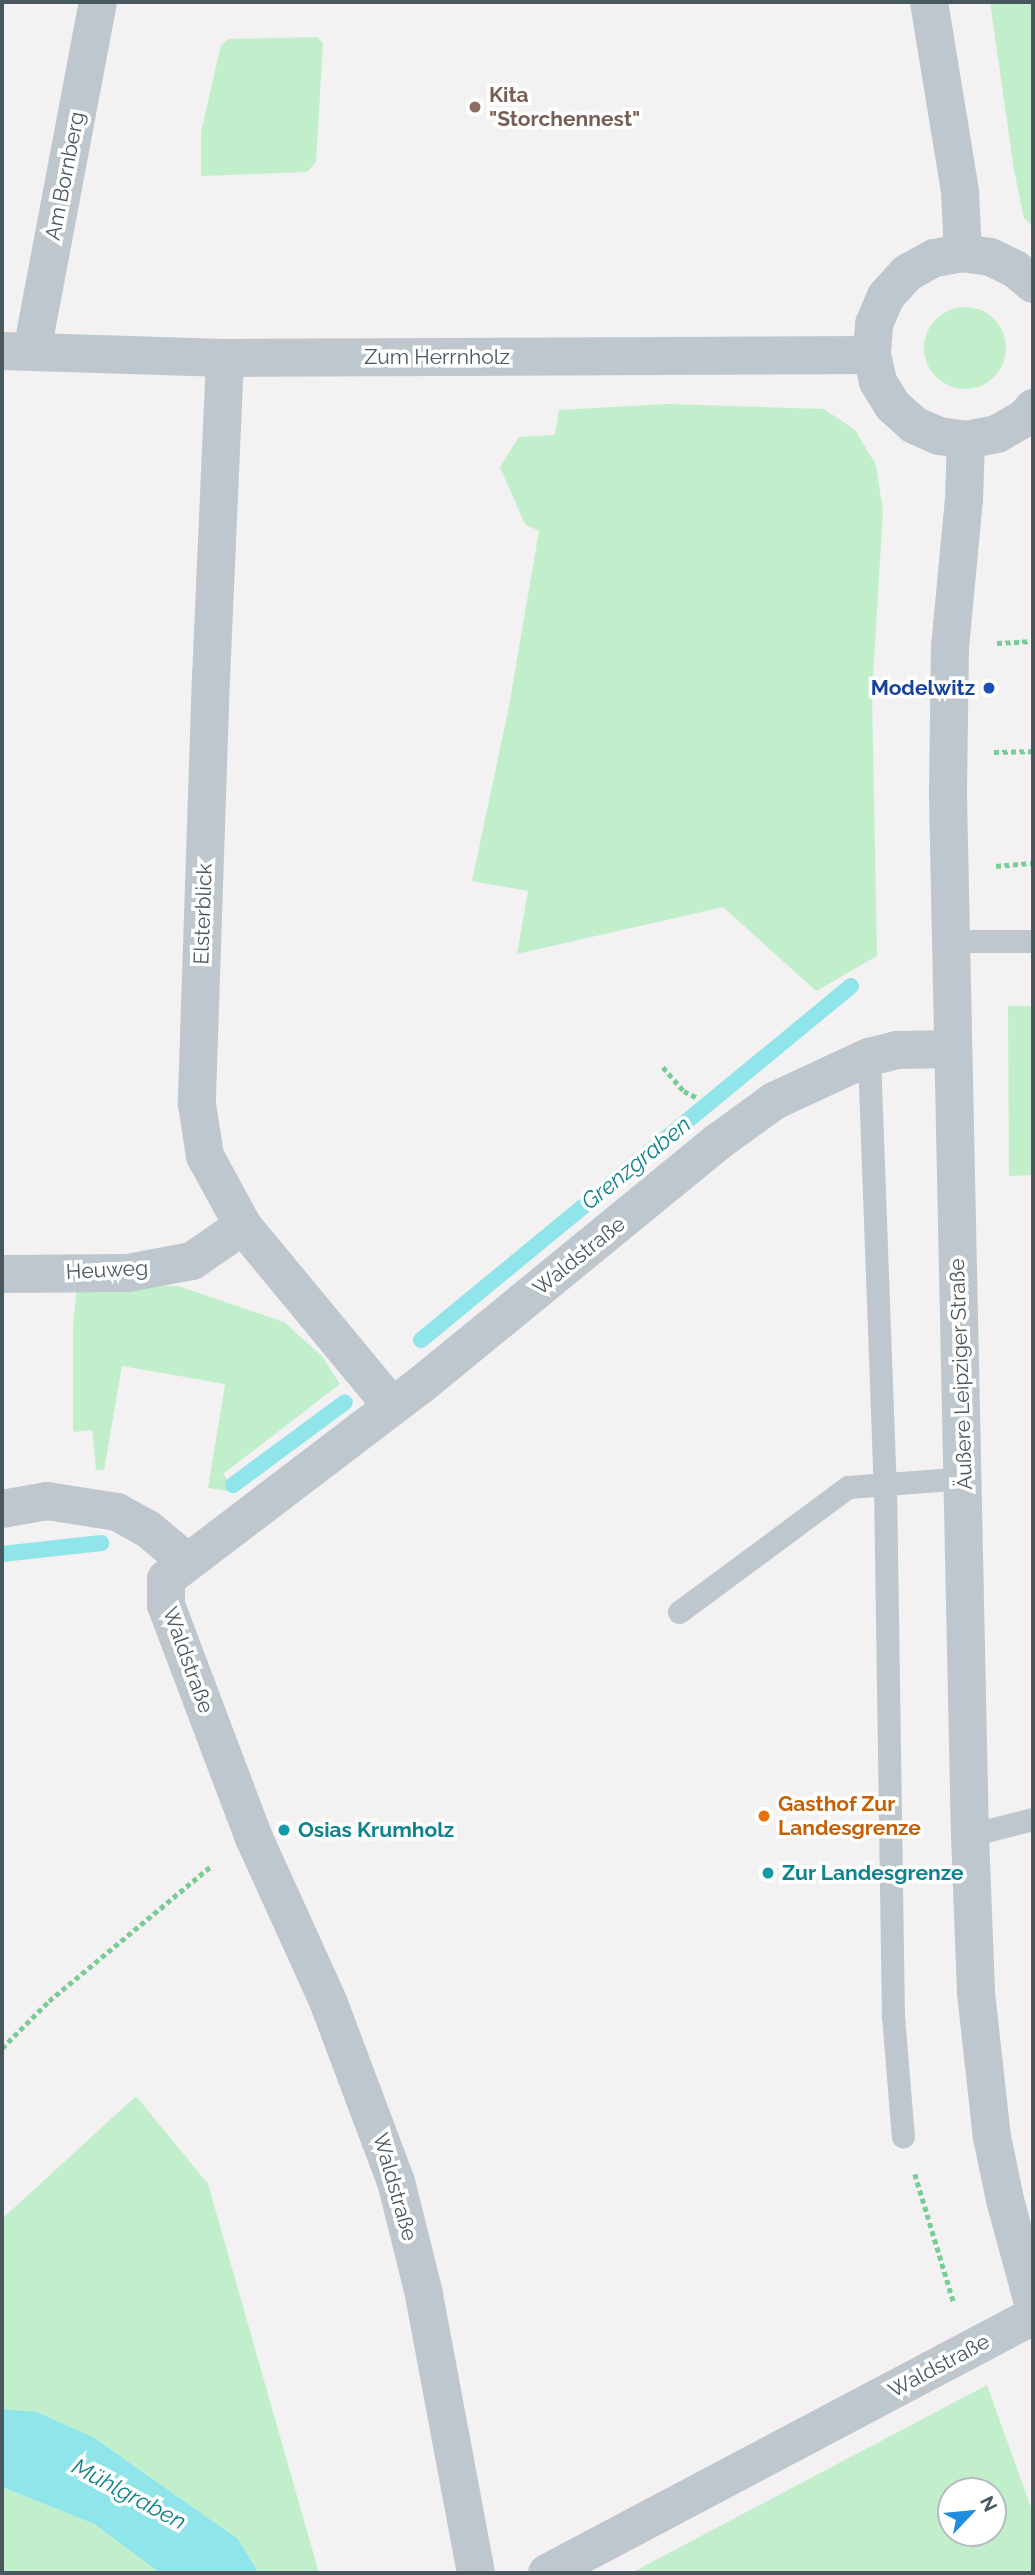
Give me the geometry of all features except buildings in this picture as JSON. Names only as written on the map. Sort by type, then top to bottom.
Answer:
[{"type":"street","name":"Am Bornberg","points":[[17,351],[98,2]]},
{"type":"street","points":[[929,2],[960,192],[963,253]]},
{"type":"street","points":[[1033,284],[1015,268],[990,257],[963,253],[934,258],[907,274],[886,296],[874,324],[872,355],[878,382],[893,406],[914,425],[939,436],[966,440],[997,434],[1025,418],[1033,408]]},
{"type":"street","name":"Zum Herrnholz","points":[[17,351],[225,358],[872,355]]},
{"type":"street","name":"Elsterblick","points":[[225,358],[211,675],[197,1104],[205,1156],[243,1226],[392,1406]]},
{"type":"street","name":"Äußere Leipziger Straße","points":[[966,440],[964,499],[950,646],[949,941],[964,1478],[970,1835],[976,1993],[992,2137],[1005,2200],[1033,2303]]},
{"type":"street","name":"Waldstraße","points":[[477,2573],[424,2294],[396,2182],[328,2001],[254,1838],[166,1605],[166,1579],[186,1561],[392,1406],[719,1141],[774,1101],[869,1058],[897,1050],[951,1049]]},
{"type":"street","name":"Heuweg","points":[[2,1274],[128,1273],[192,1261],[243,1226]]},
{"type":"street","points":[[2,1509],[47,1501],[117,1512],[148,1529],[186,1561]]},
{"type":"street","name":"Waldstraße","points":[[547,2573],[1033,2316]]},
{"type":"lane","points":[[949,941],[1033,941]]},
{"type":"lane","points":[[869,1058],[885,1485],[893,2016],[903,2137]]},
{"type":"lane","points":[[679,1612],[848,1487],[964,1478]]},
{"type":"lane","points":[[970,1835],[1033,1819]]},
{"type":"path","points":[[663,1067],[684,1091],[700,1100]]},
{"type":"path","points":[[2,2048],[49,2001],[230,1850],[254,1838]]},
{"type":"path","points":[[903,2137],[969,2351]]},
{"type":"green space","points":[[990,2],[1033,2],[1033,227],[1024,218],[1014,170]]},
{"type":"green space","points":[[317,37],[323,43],[316,162],[307,172],[201,176],[201,132],[221,45],[229,39]]},
{"type":"green space","points":[[965,307],[981,310],[994,319],[1003,332],[1006,348],[1003,364],[994,377],[981,386],[965,389],[949,386],[936,377],[927,364],[924,348],[927,332],[936,319],[949,310]]},
{"type":"green space","points":[[667,404],[824,409],[855,430],[876,465],[883,511],[872,693],[877,956],[816,991],[723,907],[517,954],[528,891],[472,881],[509,706],[539,531],[525,524],[500,467],[519,437],[555,435],[559,410]]},
{"type":"green space","points":[[1008,1006],[1033,1006],[1033,1175],[1009,1176]]},
{"type":"green space","points":[[178,1286],[284,1322],[322,1356],[340,1384],[223,1474],[236,1492],[208,1488],[225,1384],[122,1366],[104,1470],[96,1470],[92,1430],[73,1432],[73,1325],[77,1287]]},
{"type":"green space","points":[[136,2096],[208,2184],[319,2573],[259,2573],[238,2539],[93,2437],[37,2412],[2,2409],[2,2219]]},
{"type":"green space","points":[[987,2385],[1033,2513],[1033,2573],[631,2573]]},
{"type":"green space","points":[[2,2487],[94,2524],[160,2573],[2,2573]]},
{"type":"water","name":"Mühlgraben","points":[[2,2409],[37,2412],[93,2437],[238,2539],[259,2573],[160,2573],[94,2524],[2,2487]]},
{"type":"waterway","name":"Grenzgraben","points":[[421,1340],[851,986]]},
{"type":"waterway","name":"Grenzgraben","points":[[233,1485],[345,1402]]},
{"type":"waterway","name":"Grenzgraben","points":[[2,1554],[101,1543]]},
{"type":"place","name":"Kita \"Storchennest\"","points":[[475,107]]},
{"type":"place","name":"Modelwitz","points":[[989,688]]},
{"type":"place","name":"Gasthof Zur Landesgrenze","points":[[764,1816]]},
{"type":"place","name":"Osias Krumholz","points":[[284,1830]]},
{"type":"place","name":"Zur Landesgrenze","points":[[768,1873]]}]
